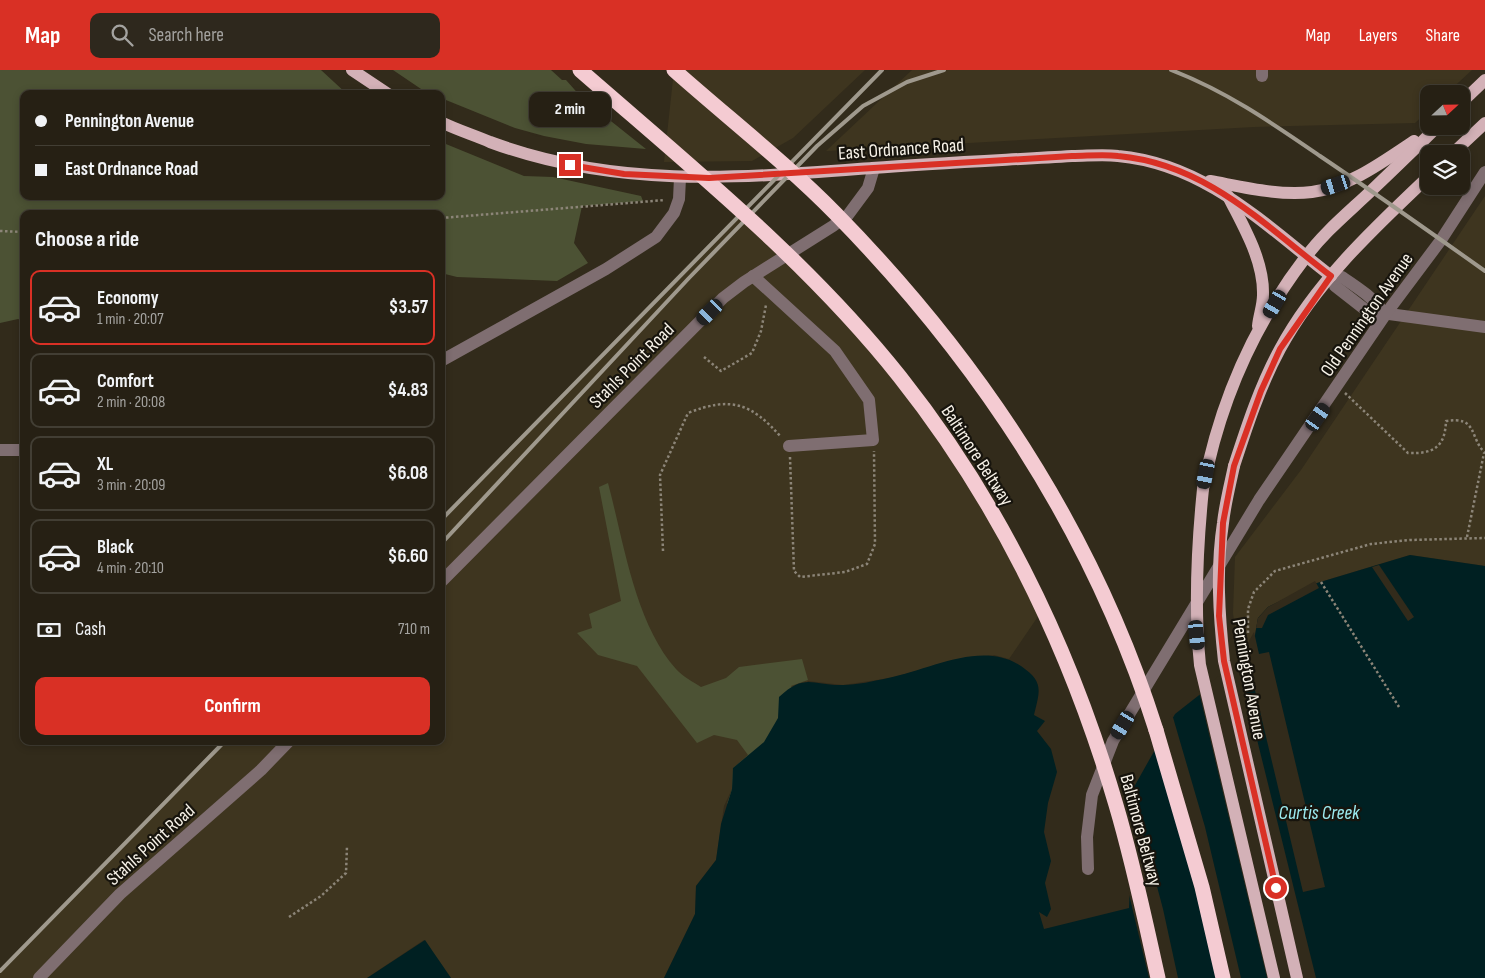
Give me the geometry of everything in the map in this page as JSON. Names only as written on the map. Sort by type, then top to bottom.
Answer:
[{"type":"highway","name":"Baltimore Beltway","points":[[580,70],[789,255],[899,376],[945,437],[985,500],[1023,568],[1050,624],[1085,710],[1116,805],[1158,978]]},
{"type":"highway","points":[[674,70],[834,213],[895,277],[956,350],[994,400],[1037,467],[1078,540],[1110,608],[1142,684],[1178,802],[1223,978]]},
{"type":"main road","points":[[352,70],[382,90]]},
{"type":"main road","points":[[1470,94],[1485,80]]},
{"type":"main road","points":[[1462,145],[1485,123]]},
{"type":"main road","name":"East Ordnance Road","points":[[445,124],[512,150],[570,165],[624,174],[680,178],[760,177],[1072,156],[1118,156],[1164,166],[1196,178],[1227,194],[1333,278]]},
{"type":"main road","points":[[1196,178],[1286,193],[1314,192],[1353,178],[1376,166],[1424,135]]},
{"type":"main road","points":[[1274,978],[1200,665],[1196,620],[1196,587],[1203,489],[1218,420],[1233,382],[1256,336],[1284,288],[1306,256],[1339,220],[1429,135]]},
{"type":"main road","name":"Pennington Avenue","points":[[1297,978],[1224,661],[1219,616],[1219,578],[1223,523],[1234,466],[1261,391],[1280,349],[1364,240],[1420,185]]},
{"type":"main road","points":[[1227,194],[1247,234],[1261,277],[1263,295],[1256,336]]},
{"type":"street","name":"Stahls Point Road","points":[[445,578],[723,298],[753,276],[848,215],[868,188],[874,168]]},
{"type":"street","name":"Old Pennington Avenue","points":[[1088,869],[1087,837],[1092,794],[1113,741],[1260,500],[1338,388],[1385,315],[1441,240],[1485,172]]},
{"type":"street","points":[[445,359],[606,269],[656,237],[674,213],[679,199],[680,178]]},
{"type":"street","points":[[753,276],[835,351],[869,400],[874,440],[789,446]]},
{"type":"street","name":"East Ordnance Road","points":[[1333,278],[1336,286],[1367,311],[1385,315],[1485,327]]},
{"type":"street","points":[[0,450],[20,450]]},
{"type":"street","name":"Stahls Point Road","points":[[39,978],[120,894],[261,770],[285,745]]},
{"type":"path","points":[[445,218],[679,199]]},
{"type":"path","points":[[0,231],[20,232]]},
{"type":"path","points":[[704,357],[721,371],[752,353],[766,310],[766,288]]},
{"type":"path","points":[[1338,388],[1351,396],[1408,453],[1423,454],[1440,445],[1445,436],[1446,422],[1459,419],[1470,424],[1484,453],[1467,538]]},
{"type":"path","points":[[663,550],[660,475],[688,413],[709,405],[728,402],[747,409],[769,424],[789,446],[794,571],[800,576],[845,572],[867,564],[875,544],[874,440]]},
{"type":"path","points":[[1248,633],[1248,609],[1254,592],[1275,571],[1371,544],[1410,540],[1485,538]]},
{"type":"path","points":[[1321,582],[1399,707]]},
{"type":"path","points":[[289,917],[321,896],[346,873],[347,846]]},
{"type":"shaded area","points":[[674,70],[865,70],[793,138],[752,161],[664,162]]},
{"type":"shaded area","points":[[912,70],[1472,70],[1456,85],[1420,85],[1420,118],[1415,123],[1254,127],[826,151]]},
{"type":"shaded area","points":[[1485,196],[1485,566],[1410,555],[1317,583],[1268,607],[1258,618],[1255,635],[1240,663],[1233,613],[1235,557],[1301,470]]},
{"type":"shaded area","points":[[741,211],[789,255],[945,437],[1043,609],[1009,659],[994,655],[954,661],[890,678],[843,685],[808,681],[764,742],[733,768],[732,789],[724,806],[716,860],[696,886],[695,914],[664,978],[451,978],[424,940],[367,978],[0,978],[0,971],[221,745],[445,745],[445,516]]},
{"type":"green space","points":[[0,70],[321,70],[343,90],[20,90],[20,200],[445,200],[445,144],[524,176],[553,177],[641,196],[643,201],[582,206],[574,243],[588,263],[557,281],[457,277],[445,274],[445,210],[20,210],[20,320],[0,323]]},
{"type":"green space","points":[[393,70],[551,70],[562,80],[566,80],[582,98],[646,149],[586,144],[544,136],[515,128],[445,100],[445,90],[423,90]]},
{"type":"green space","points":[[608,483],[626,556],[641,606],[650,629],[678,672],[701,687],[726,678],[739,667],[802,659],[808,680],[791,686],[821,733],[727,804],[732,789],[733,768],[748,755],[737,740],[714,735],[697,743],[637,666],[598,655],[577,633],[592,628],[589,614],[621,601],[599,487]]},
{"type":"water","name":"Curtis Creek","points":[[1410,555],[1485,566],[1485,978],[664,978],[695,914],[696,886],[716,860],[721,824],[732,789],[733,768],[764,742],[778,718],[779,697],[788,689],[803,682],[832,685],[860,684],[972,656],[1006,659],[1021,666],[1034,677],[1039,693],[1034,715],[1045,721],[1037,731],[1051,749],[1057,772],[1048,803],[1044,832],[1051,861],[1045,883],[1051,909],[1047,917],[1039,912],[1044,929],[1129,908],[1134,787],[1175,714],[1240,663],[1255,635],[1258,618],[1268,607],[1317,583]]},
{"type":"water","points":[[425,940],[451,978],[367,978]]},
{"type":"pier","points":[[1379,565],[1414,617],[1408,621],[1372,567]]},
{"type":"pier","points":[[1315,581],[1319,588],[1268,615],[1262,628],[1256,628],[1258,618],[1268,607]]},
{"type":"pier","points":[[1254,632],[1259,654],[1269,652],[1325,887],[1303,892],[1247,657],[1246,646]]},
{"type":"pier","points":[[1238,661],[1316,978],[1267,978],[1199,692]]},
{"type":"pier","points":[[1172,714],[1205,827],[1241,978],[1216,978],[1196,893],[1155,744]]},
{"type":"pier","points":[[1131,789],[1163,909],[1178,978],[1149,978],[1127,886]]},
{"type":"railway","points":[[445,516],[882,70]]},
{"type":"railway","points":[[445,540],[689,278],[817,146],[863,106],[907,82],[944,70]]},
{"type":"railway","points":[[1171,70],[1211,88],[1266,120],[1485,271]]},
{"type":"railway","points":[[0,971],[221,745]]},
{"type":"route","points":[[570,165],[624,174],[709,178],[760,177],[1072,156],[1118,156],[1164,166],[1196,178],[1227,194],[1331,276],[1280,349],[1261,391],[1234,466],[1223,523],[1219,578],[1219,616],[1224,661],[1232,704],[1276,888]]}]
